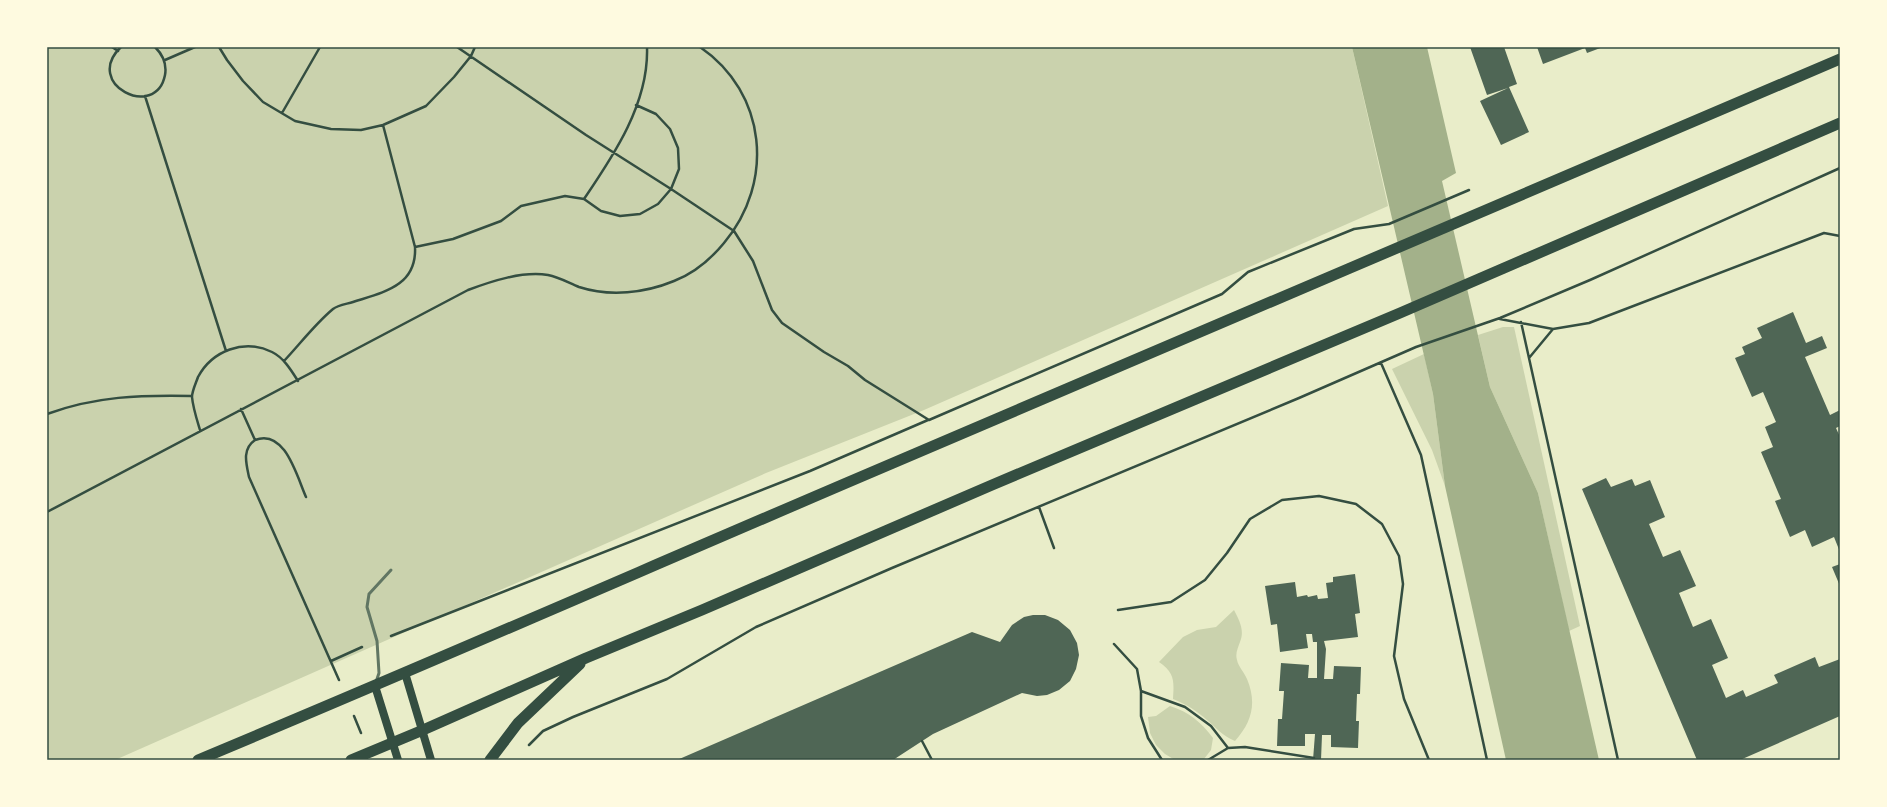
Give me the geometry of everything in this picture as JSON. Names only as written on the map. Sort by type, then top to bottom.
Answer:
[{"type":"highway","points":[[198,760],[347,698],[842,484],[1475,216],[1840,59]]},
{"type":"highway","points":[[350,760],[423,730],[586,658],[1400,313],[1840,123]]},
{"type":"highway","points":[[490,760],[518,723],[586,658]]},
{"type":"main road","points":[[405,673],[432,760]]},
{"type":"main road","points":[[375,686],[398,760]]},
{"type":"lane","points":[[375,686],[379,673],[377,641],[367,607],[369,594],[391,570]]},
{"type":"path","points":[[112,47],[118,51]]},
{"type":"path","points":[[121,47],[114,56],[110,68],[113,80],[116,86],[126,94],[138,97],[145,96],[156,90],[164,80],[166,73],[165,60],[155,47]]},
{"type":"path","points":[[165,60],[195,47]]},
{"type":"path","points":[[219,47],[243,81],[263,102],[295,121],[331,129],[361,130],[383,125],[426,106],[471,56],[475,47]]},
{"type":"path","points":[[282,112],[320,47]]},
{"type":"path","points":[[457,47],[614,154],[671,189],[734,231],[753,260],[772,310],[782,323],[824,352],[848,366],[865,380],[929,420]]},
{"type":"path","points":[[584,199],[614,154],[636,105],[646,68],[648,47]]},
{"type":"path","points":[[47,512],[468,290],[503,278],[548,275],[581,287],[615,293],[650,289],[674,281],[693,272],[710,259],[734,231],[749,202],[757,172],[757,135],[752,118],[738,87],[721,64],[700,47]]},
{"type":"path","points":[[145,96],[226,351]]},
{"type":"path","points":[[415,247],[453,239],[501,221],[521,206],[565,196],[584,199],[600,211],[620,216],[640,214],[658,204],[671,189],[679,169],[678,148],[670,129],[656,114],[636,105]]},
{"type":"path","points":[[284,361],[334,308],[374,296],[401,283],[408,276],[413,267],[415,247],[383,125]]},
{"type":"path","points":[[524,750],[543,731],[668,678],[756,627],[1416,347],[1500,318],[1590,280],[1840,168]]},
{"type":"path","points":[[331,661],[377,641],[810,471],[1222,294],[1248,272],[1354,229],[1389,224],[1469,190]]},
{"type":"path","points":[[1500,318],[1554,329],[1589,322],[1824,233],[1840,236]]},
{"type":"path","points":[[1521,322],[1618,760]]},
{"type":"path","points":[[1528,358],[1554,329]]},
{"type":"path","points":[[200,430],[192,396],[196,382],[203,369],[213,358],[226,351],[241,347],[257,347],[272,352],[284,361],[298,381]]},
{"type":"path","points":[[1381,362],[1421,455],[1487,760]]},
{"type":"path","points":[[47,414],[68,406],[110,398],[192,396]]},
{"type":"path","points":[[241,409],[255,440]]},
{"type":"path","points":[[306,497],[287,454],[280,444],[272,438],[263,437],[250,443],[246,452],[249,477],[331,661],[369,752]]},
{"type":"path","points":[[1118,610],[1171,602],[1205,580],[1227,553],[1250,519],[1282,500],[1319,496],[1356,504],[1382,524],[1398,556],[1403,584],[1394,656],[1404,699],[1430,760]]},
{"type":"path","points":[[1039,506],[1054,548]]},
{"type":"path","points":[[1114,644],[1137,669],[1141,691],[1141,716],[1148,738],[1162,760]]},
{"type":"path","points":[[1141,691],[1185,707],[1211,726],[1228,748]]},
{"type":"path","points":[[922,741],[932,760]]},
{"type":"path","points":[[1208,760],[1228,748],[1245,747],[1314,758]]},
{"type":"shaded area","points":[[47,47],[1352,47],[1388,206],[924,410],[766,473],[115,760],[47,760]]},
{"type":"shaded area","points":[[1352,47],[1427,47],[1456,173],[1442,181],[1490,387],[1538,493],[1599,760],[1506,760],[1445,486],[1433,394]]},
{"type":"shaded area","points":[[1503,327],[1514,327],[1580,626],[1569,631],[1538,493],[1490,387],[1478,335]]},
{"type":"shaded area","points":[[1424,354],[1433,394],[1445,486],[1432,450],[1392,369]]},
{"type":"shaded area","points":[[1234,610],[1242,629],[1236,657],[1246,676],[1252,696],[1249,719],[1241,734],[1235,741],[1223,734],[1195,711],[1173,699],[1173,682],[1171,674],[1159,662],[1183,637],[1197,630],[1216,627]]},
{"type":"shaded area","points":[[1170,706],[1183,711],[1194,718],[1213,738],[1211,750],[1204,759],[1175,760],[1165,754],[1156,745],[1150,733],[1148,717],[1156,716]]},
{"type":"building","points":[[1470,47],[1504,47],[1517,84],[1509,87],[1529,132],[1501,145],[1480,101],[1508,88],[1487,95]]},
{"type":"building","points":[[1537,47],[1603,47],[1587,53],[1585,48],[1543,64]]},
{"type":"building","points":[[1793,312],[1806,343],[1822,336],[1827,348],[1805,357],[1830,415],[1840,410],[1840,426],[1836,428],[1840,437],[1840,552],[1834,537],[1812,547],[1805,530],[1790,537],[1775,501],[1781,499],[1761,452],[1773,447],[1765,427],[1776,422],[1763,392],[1752,397],[1735,358],[1745,354],[1742,347],[1762,338],[1757,328]]},
{"type":"building","points":[[1606,478],[1611,487],[1632,479],[1635,486],[1650,480],[1665,517],[1649,524],[1663,557],[1680,550],[1696,586],[1679,593],[1693,627],[1711,619],[1728,658],[1712,665],[1726,698],[1743,690],[1746,697],[1778,683],[1774,675],[1815,657],[1819,667],[1840,659],[1840,716],[1740,760],[1697,760],[1582,489]]},
{"type":"building","points":[[1840,564],[1840,586],[1832,567]]},
{"type":"building","points":[[1355,574],[1360,613],[1355,614],[1358,637],[1324,641],[1326,649],[1324,679],[1333,679],[1334,666],[1361,667],[1360,694],[1357,694],[1356,721],[1359,721],[1358,748],[1331,747],[1331,735],[1322,735],[1321,760],[1313,760],[1315,734],[1305,734],[1305,746],[1277,746],[1278,719],[1282,719],[1284,691],[1279,691],[1281,663],[1309,665],[1308,678],[1317,678],[1317,642],[1313,642],[1312,634],[1306,634],[1308,648],[1280,652],[1277,624],[1271,625],[1265,586],[1295,582],[1297,597],[1317,595],[1318,599],[1328,598],[1326,583],[1333,582],[1333,577]]},
{"type":"building","points":[[1045,615],[1058,620],[1070,630],[1077,643],[1079,655],[1076,669],[1070,681],[1059,690],[1047,695],[1037,696],[1022,693],[933,734],[893,760],[677,760],[972,632],[1000,642],[1012,625],[1024,617]]}]
